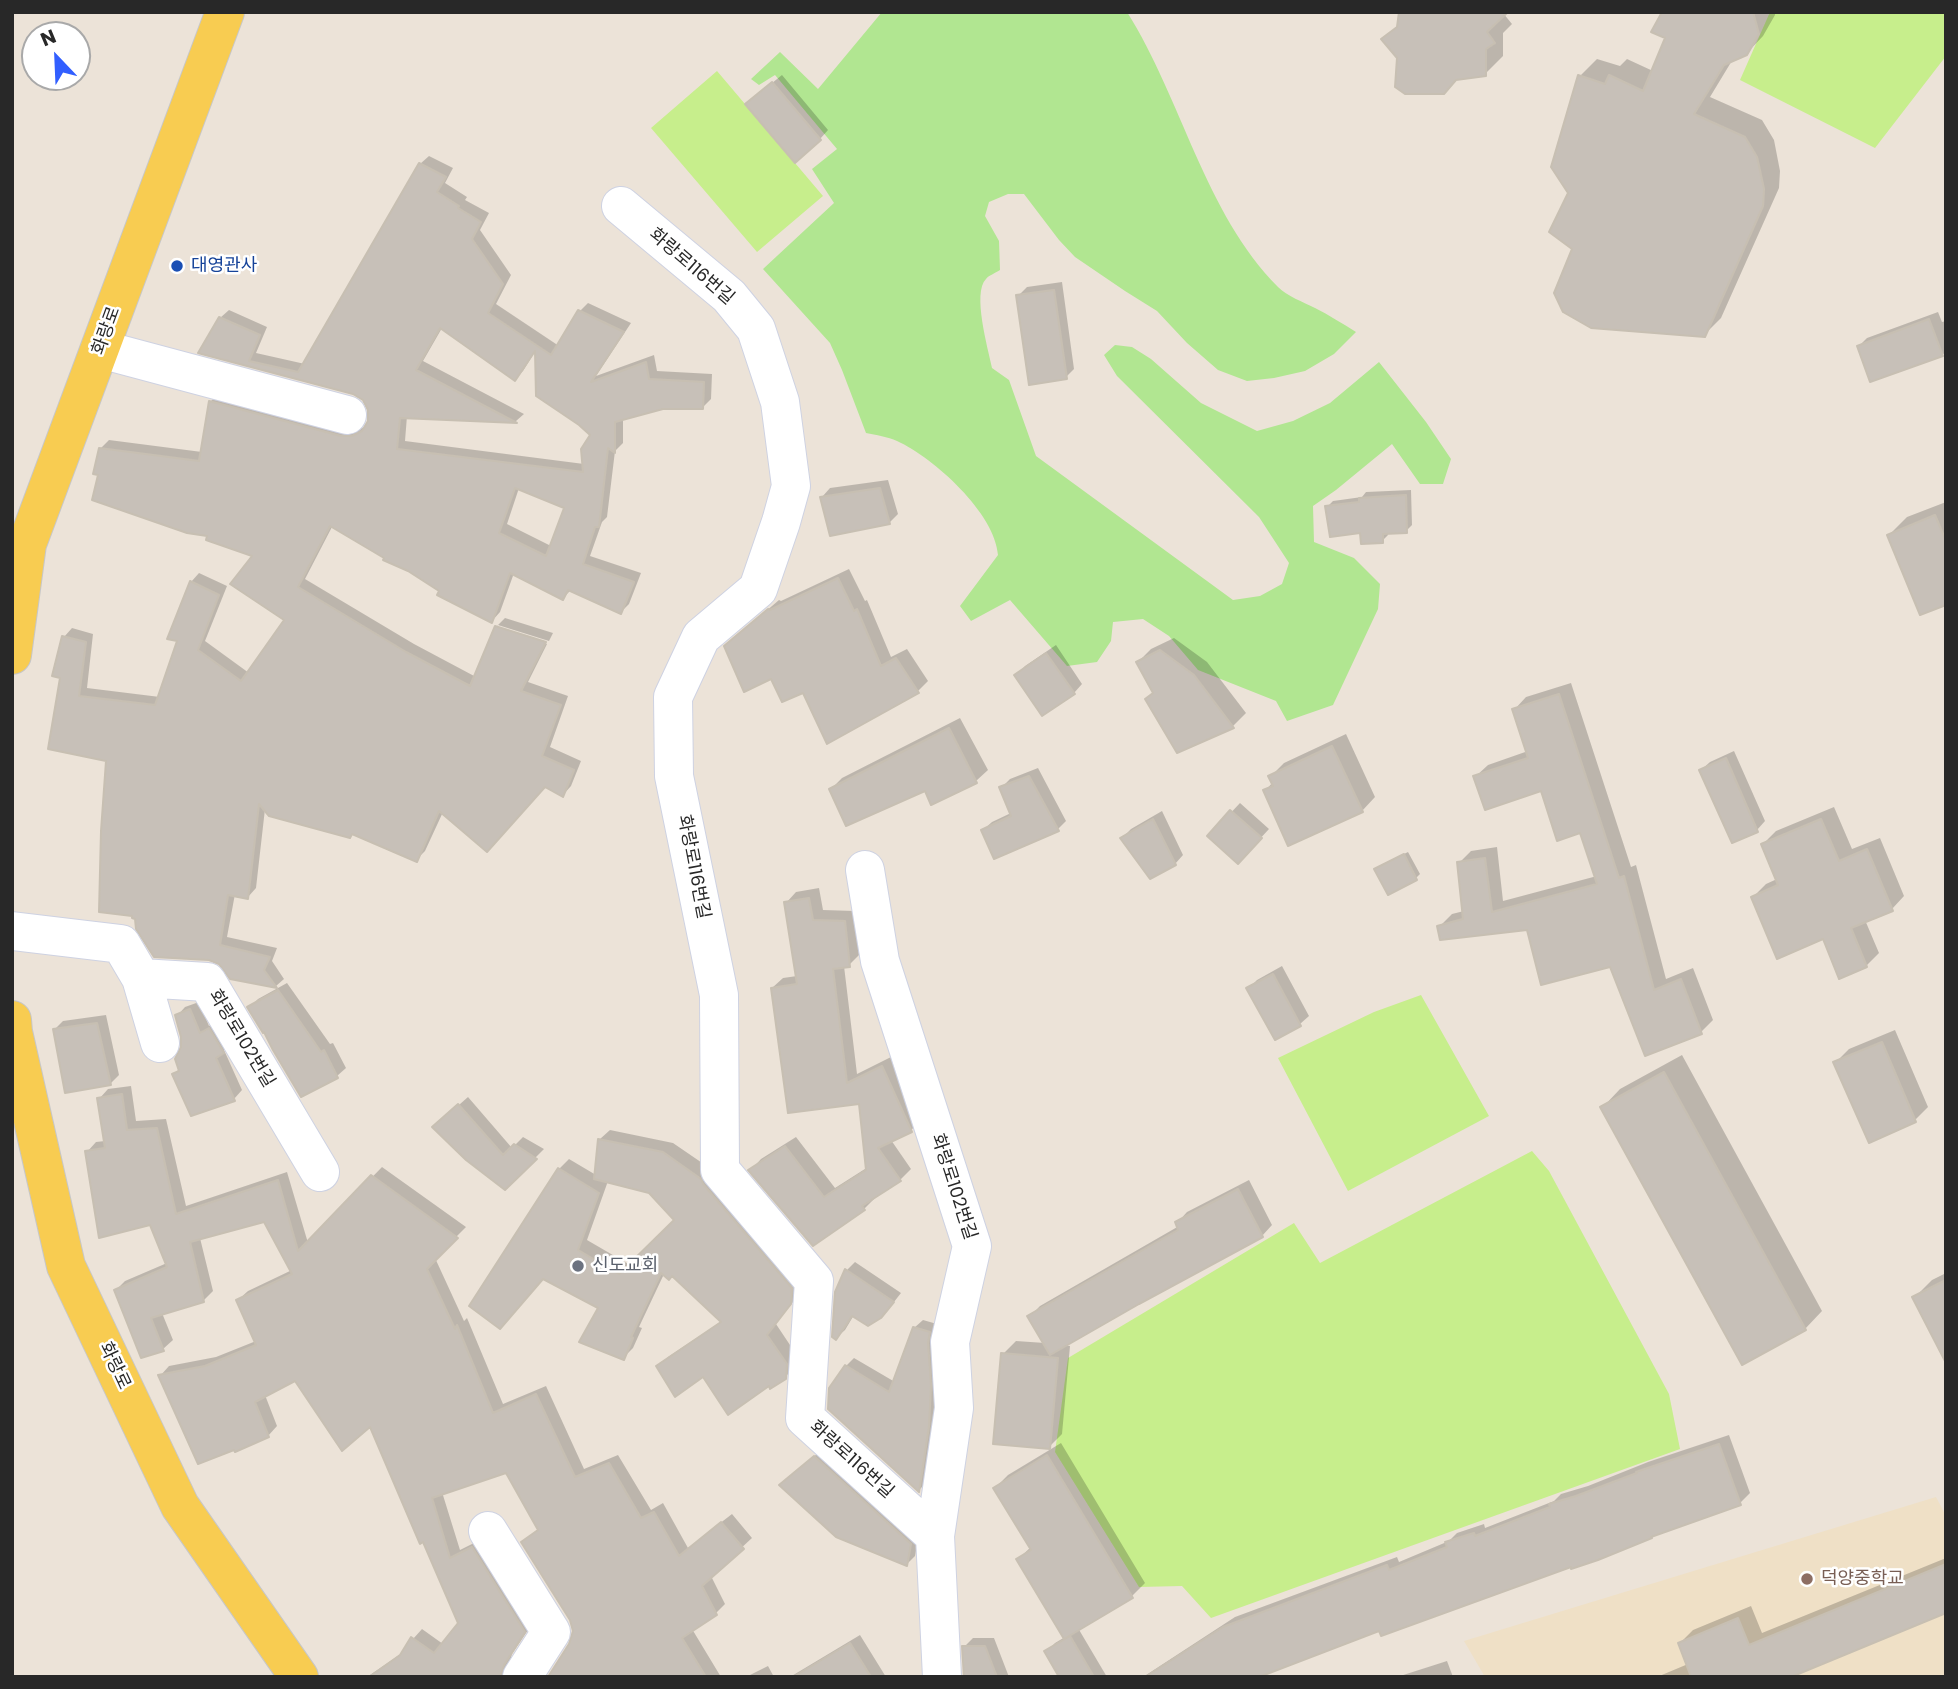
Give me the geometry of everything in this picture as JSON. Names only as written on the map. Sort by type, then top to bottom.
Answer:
[{"type":"main road","name":"화랑로","points":[[12,655],[27,544],[225,12]]},
{"type":"main road","name":"화랑로","points":[[12,1020],[66,1266],[180,1506],[299,1677]]},
{"type":"street","name":"화랑로116번길","points":[[621,206],[729,296],[755,329],[780,402],[791,486],[758,589],[701,637],[673,697],[674,776],[719,995],[720,1170],[814,1281],[805,1418],[935,1536]]},
{"type":"street","points":[[100,349],[347,415]]},
{"type":"street","name":"화랑로102번길","points":[[865,870],[880,961],[972,1246],[950,1342],[954,1408],[935,1536],[942,1677]]},
{"type":"street","points":[[12,931],[121,944],[141,978],[160,1043]]},
{"type":"street","name":"화랑로102번길","points":[[141,978],[207,982],[320,1172]]},
{"type":"street","points":[[488,1531],[551,1632],[522,1677]]},
{"type":"shaded area","name":"덕양중학교","points":[[1936,1497],[1946,1516],[1946,1677],[1485,1677],[1464,1641]]},
{"type":"green space","points":[[882,12],[1127,12],[1163,81],[1212,190],[1253,257],[1282,290],[1356,332],[1334,354],[1305,371],[1247,381],[1218,370],[1187,343],[1157,311],[1075,257],[1024,194],[1008,194],[989,202],[985,216],[999,241],[1000,270],[987,278],[982,286],[981,308],[992,368],[1009,380],[1036,456],[1233,600],[1260,596],[1282,584],[1289,563],[1259,517],[1117,376],[1104,355],[1115,345],[1132,347],[1151,359],[1201,403],[1257,431],[1293,421],[1330,403],[1379,362],[1451,459],[1443,484],[1420,484],[1392,444],[1313,506],[1314,542],[1354,558],[1380,584],[1378,609],[1333,705],[1287,721],[1276,701],[1198,670],[1169,636],[1143,619],[1113,622],[1111,641],[1097,662],[1067,666],[1010,600],[971,621],[960,606],[998,555],[986,522],[960,489],[928,460],[897,441],[866,433],[830,343],[763,269],[834,203],[812,169],[837,149],[775,75],[759,85],[751,79],[780,52],[818,89]]},
{"type":"green space","points":[[1770,12],[1946,12],[1946,56],[1875,148],[1740,80]]},
{"type":"green space","points":[[717,71],[823,196],[757,252],[651,128]]},
{"type":"green space","points":[[1421,995],[1489,1116],[1348,1191],[1278,1058],[1374,1012]]},
{"type":"green space","points":[[1532,1151],[1549,1171],[1669,1394],[1680,1449],[1211,1618],[1182,1586],[1139,1587],[1055,1452],[1068,1358],[1294,1223],[1320,1263]]},
{"type":"building","points":[[1399,12],[1508,12],[1487,32],[1495,43],[1486,49],[1486,76],[1456,80],[1444,94],[1405,94],[1395,87],[1397,58],[1381,39],[1397,27]]},
{"type":"building","points":[[1662,12],[1753,12],[1759,34],[1747,55],[1724,65],[1694,114],[1745,137],[1757,157],[1764,189],[1763,206],[1705,337],[1591,328],[1563,312],[1554,293],[1572,249],[1549,232],[1568,193],[1551,167],[1578,75],[1605,84],[1609,75],[1643,91],[1665,38],[1651,32]]},
{"type":"building","points":[[772,82],[821,140],[795,163],[745,104]]},
{"type":"building","points":[[419,163],[446,177],[437,192],[481,222],[472,239],[503,284],[488,313],[551,355],[578,310],[624,332],[591,382],[646,362],[649,379],[704,382],[703,409],[663,409],[615,422],[615,453],[608,448],[599,527],[595,527],[583,564],[634,582],[621,614],[568,590],[563,600],[510,573],[492,623],[437,595],[439,591],[408,571],[383,560],[384,558],[330,526],[298,587],[406,652],[470,686],[495,626],[546,642],[521,691],[561,705],[542,756],[574,770],[563,797],[545,787],[487,852],[439,811],[417,862],[352,834],[350,838],[269,816],[259,804],[248,899],[228,895],[220,945],[270,957],[264,970],[277,988],[230,979],[219,964],[209,960],[154,957],[136,929],[132,916],[99,912],[106,761],[48,749],[60,678],[52,676],[62,636],[86,642],[79,696],[155,705],[177,641],[167,639],[190,581],[219,595],[198,650],[241,681],[284,620],[230,584],[252,556],[206,540],[207,536],[187,533],[92,500],[98,475],[93,474],[99,448],[199,461],[209,401],[341,436],[352,436],[362,431],[368,421],[368,410],[363,400],[353,394],[198,353],[219,317],[260,335],[249,361],[298,372]],"holes":[[[440,328],[515,381],[535,351],[536,396],[590,435],[581,449],[583,472],[397,449],[400,418],[517,423],[416,370]],[[515,488],[564,508],[546,556],[499,533]]]},
{"type":"building","points":[[1054,290],[1067,379],[1029,385],[1016,295]]},
{"type":"building","points":[[1929,319],[1943,356],[1870,382],[1857,346]]},
{"type":"building","points":[[880,488],[890,524],[830,536],[820,497]]},
{"type":"building","points":[[1406,495],[1407,533],[1383,534],[1383,543],[1361,544],[1360,533],[1330,537],[1325,506],[1359,502],[1359,498]]},
{"type":"building","points":[[1935,515],[1946,541],[1946,605],[1920,615],[1887,535]]},
{"type":"building","points":[[838,578],[854,611],[857,609],[881,666],[896,658],[919,693],[827,744],[803,693],[782,702],[771,679],[744,692],[724,646],[768,609]]},
{"type":"building","points":[[1160,650],[1194,675],[1234,728],[1177,753],[1145,699],[1153,693],[1136,662]]},
{"type":"building","points":[[1046,653],[1075,694],[1042,716],[1014,675]]},
{"type":"building","points":[[1559,694],[1619,878],[1624,876],[1654,990],[1681,979],[1702,1034],[1645,1056],[1610,967],[1541,985],[1527,930],[1440,940],[1437,926],[1463,919],[1457,862],[1485,858],[1492,912],[1597,884],[1580,833],[1557,841],[1541,791],[1485,810],[1473,776],[1528,758],[1512,709]]},
{"type":"building","points":[[949,728],[977,783],[931,805],[925,791],[846,826],[829,789]]},
{"type":"building","points":[[1332,746],[1363,812],[1288,846],[1263,790],[1273,786],[1268,776]]},
{"type":"building","points":[[1726,758],[1758,832],[1732,843],[1699,770]]},
{"type":"building","points":[[1029,776],[1059,831],[994,859],[981,830],[1011,816],[999,787]]},
{"type":"building","points":[[1230,810],[1262,838],[1238,864],[1207,836]]},
{"type":"building","points":[[1153,819],[1176,865],[1150,879],[1120,838]]},
{"type":"building","points":[[1821,819],[1839,861],[1867,849],[1893,911],[1851,928],[1867,967],[1839,979],[1823,939],[1777,959],[1751,897],[1778,885],[1761,844]]},
{"type":"building","points":[[1404,854],[1417,880],[1388,895],[1374,869]]},
{"type":"building","points":[[809,898],[813,920],[845,921],[850,967],[833,969],[847,1083],[882,1066],[912,1132],[878,1148],[901,1181],[862,1206],[865,1210],[813,1246],[748,1170],[785,1146],[824,1197],[866,1170],[859,1104],[788,1113],[771,988],[797,984],[784,902]]},
{"type":"building","points":[[1273,974],[1301,1026],[1275,1040],[1246,988]]},
{"type":"building","points":[[278,990],[321,1052],[324,1050],[338,1078],[301,1097],[247,1007]]},
{"type":"building","points":[[190,1009],[200,1033],[209,1028],[224,1053],[216,1058],[235,1101],[191,1116],[172,1074],[179,1071],[175,1059],[181,1047],[175,1015]]},
{"type":"building","points":[[97,1023],[111,1085],[65,1093],[53,1029]]},
{"type":"building","points":[[1882,1042],[1916,1122],[1869,1143],[1833,1062]]},
{"type":"building","points":[[1664,1072],[1806,1330],[1742,1365],[1600,1107]]},
{"type":"building","points":[[122,1094],[127,1130],[157,1128],[176,1214],[278,1180],[298,1251],[371,1175],[458,1238],[427,1269],[455,1329],[457,1325],[493,1413],[536,1394],[575,1477],[609,1463],[641,1518],[654,1512],[679,1556],[721,1522],[744,1549],[702,1586],[717,1615],[682,1638],[706,1677],[548,1677],[569,1644],[573,1631],[570,1620],[521,1542],[538,1530],[506,1473],[432,1498],[450,1558],[472,1547],[525,1632],[504,1665],[500,1677],[369,1677],[400,1655],[411,1637],[434,1653],[458,1623],[423,1542],[420,1544],[370,1427],[342,1451],[295,1381],[255,1402],[269,1437],[198,1464],[158,1375],[205,1366],[256,1345],[236,1300],[292,1274],[264,1222],[190,1242],[204,1302],[151,1318],[164,1351],[141,1358],[114,1290],[167,1267],[150,1225],[99,1238],[85,1151],[105,1148],[97,1098]]},
{"type":"building","points":[[458,1104],[503,1155],[514,1144],[537,1159],[505,1190],[466,1160],[432,1127]]},
{"type":"building","points":[[598,1139],[663,1152],[701,1179],[792,1288],[791,1304],[767,1335],[787,1364],[786,1379],[770,1389],[769,1386],[728,1415],[703,1377],[675,1397],[656,1366],[721,1322],[672,1276],[669,1280],[661,1273],[631,1337],[633,1338],[624,1360],[579,1342],[598,1308],[543,1279],[500,1329],[469,1306],[558,1168],[599,1193],[578,1250],[619,1274],[674,1220],[649,1193],[594,1179]]},
{"type":"building","points":[[1238,1189],[1263,1237],[1050,1355],[1027,1316],[1178,1230],[1175,1222]]},
{"type":"building","points":[[845,1269],[894,1302],[881,1318],[868,1326],[852,1316],[836,1340],[832,1337],[835,1292]]},
{"type":"building","points":[[1946,1280],[1946,1363],[1912,1297]]},
{"type":"building","points":[[913,1327],[930,1332],[929,1426],[919,1492],[828,1409],[829,1388],[845,1365],[889,1392]]},
{"type":"building","points":[[1001,1353],[1058,1358],[1050,1449],[993,1444]]},
{"type":"building","points":[[1719,1444],[1741,1505],[1651,1537],[1598,1560],[1571,1567],[1381,1636],[1379,1631],[1259,1677],[1145,1677],[1223,1627],[1387,1565],[1389,1570],[1447,1547],[1445,1542],[1474,1533],[1475,1536],[1550,1507],[1549,1504]]},
{"type":"building","points":[[1047,1455],[1133,1598],[1064,1639],[1016,1559],[1031,1550],[993,1488]]},
{"type":"building","points":[[814,1456],[911,1544],[907,1566],[836,1537],[779,1485]]},
{"type":"building","points":[[1946,1564],[1946,1613],[1791,1677],[1691,1677],[1678,1643],[1738,1618],[1749,1645]]},
{"type":"building","points":[[1070,1636],[1094,1677],[1059,1677],[1044,1651]]},
{"type":"building","points":[[850,1643],[871,1677],[793,1677]]},
{"type":"building","points":[[962,1646],[985,1646],[997,1677],[964,1677]]},
{"type":"place","name":"대영관사","points":[[177,266]]},
{"type":"place","name":"신도교회","points":[[578,1266]]},
{"type":"place","name":"덕양중학교","points":[[1807,1579]]}]
